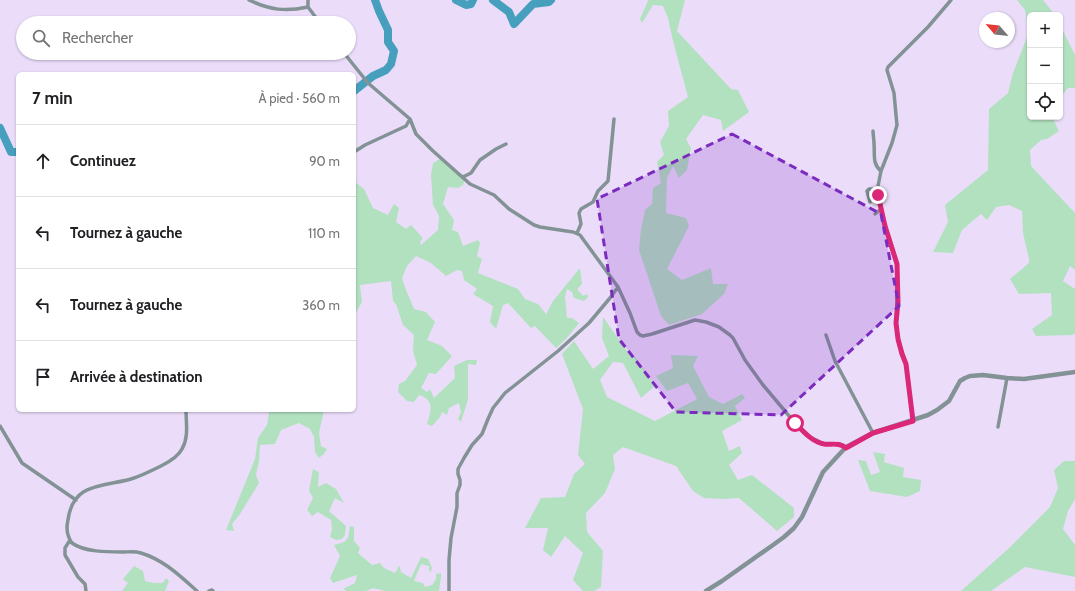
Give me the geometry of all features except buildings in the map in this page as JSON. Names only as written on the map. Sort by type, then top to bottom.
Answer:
[{"type":"street","points":[[249,0],[268,7],[284,10],[308,8]]},
{"type":"street","points":[[308,0],[308,8],[314,16]]},
{"type":"street","points":[[913,421],[906,364],[898,339],[896,323],[898,288],[897,264],[885,226],[878,195],[881,171],[892,144],[896,125],[894,93],[887,72],[888,67],[928,27],[951,0]]},
{"type":"street","points":[[350,60],[368,83],[410,119],[416,134],[470,184],[494,195],[509,209],[534,225],[578,233],[618,287],[637,332],[640,335],[643,336],[652,334],[695,320],[719,327],[730,334],[745,360],[763,385],[808,436],[820,443],[840,444],[846,448]]},
{"type":"street","points":[[356,151],[406,126],[410,119]]},
{"type":"street","points":[[578,233],[580,224],[579,213],[581,209],[593,202],[598,191],[608,181],[614,119]]},
{"type":"street","points":[[872,131],[874,161],[878,169],[881,171]]},
{"type":"street","points":[[462,177],[470,173],[480,160],[506,144]]},
{"type":"street","points":[[870,202],[867,191],[869,189],[872,189],[878,195]]},
{"type":"street","points":[[875,214],[881,209]]},
{"type":"street","points":[[449,591],[451,538],[458,507],[457,493],[460,485],[458,469],[464,458],[472,445],[482,434],[494,408],[505,394],[553,356],[589,323],[618,287]]},
{"type":"street","points":[[826,335],[835,361],[873,433]]},
{"type":"street","points":[[706,591],[773,545],[794,528],[802,517],[823,472],[846,448],[873,433],[928,415],[943,406],[954,393],[962,379],[970,376],[983,375],[1006,378],[1034,378],[1075,372]]},
{"type":"street","points":[[998,426],[1006,378]]},
{"type":"street","points":[[186,412],[187,436],[182,450],[173,458],[140,476],[96,486],[84,491],[72,506],[68,517],[67,533],[70,540],[75,545],[87,549],[141,553],[161,562],[173,570],[197,591]]},
{"type":"street","points":[[0,426],[22,463],[76,500]]},
{"type":"street","points":[[70,540],[64,550],[65,555],[78,577],[85,584],[86,591]]},
{"type":"street","points":[[209,591],[213,591]]},
{"type":"highlighted area","points":[[732,134],[881,214],[899,306],[781,415],[676,412],[619,339],[597,199]]},
{"type":"green space","points":[[647,0],[685,0],[677,31],[731,89],[738,90],[749,112],[723,131],[721,120],[703,115],[686,139],[691,148],[687,170],[679,178],[673,166],[667,178],[666,213],[686,218],[689,226],[667,269],[682,280],[711,268],[713,284],[728,284],[724,294],[702,314],[669,325],[661,316],[639,250],[645,210],[652,204],[653,188],[661,183],[657,162],[664,155],[660,142],[669,126],[668,111],[688,97],[668,18],[663,6],[653,5],[642,23],[640,19],[648,1]]},
{"type":"green space","points":[[1017,0],[1043,0],[1053,12],[1027,12],[1027,21],[1025,10]]},
{"type":"green space","points":[[1063,31],[1075,55],[1075,88],[1068,88],[1063,94]]},
{"type":"green space","points":[[1027,37],[1027,120],[1054,120],[1059,131],[1047,139],[1041,140],[1030,150],[1031,166],[1075,213],[1075,270],[1070,266],[1063,281],[1075,289],[1075,334],[1072,335],[1036,336],[1032,329],[1052,315],[1051,293],[1019,294],[1010,279],[1029,263],[1023,233],[1022,211],[1009,205],[996,207],[987,220],[981,214],[962,230],[953,253],[933,252],[948,222],[945,205],[988,170],[989,109],[1008,93],[1013,73]]},
{"type":"green space","points":[[440,159],[449,167],[466,176],[463,185],[458,188],[448,187],[443,204],[454,220],[452,230],[458,232],[463,246],[478,240],[480,243],[477,256],[482,259],[478,273],[518,289],[525,299],[538,304],[546,314],[553,301],[580,268],[582,284],[577,289],[583,296],[587,294],[588,297],[584,301],[574,298],[572,292],[567,289],[565,297],[567,318],[572,318],[579,323],[566,339],[556,348],[535,326],[531,328],[508,303],[503,305],[496,329],[490,322],[493,306],[473,294],[477,289],[464,280],[462,271],[457,270],[446,276],[431,263],[416,256],[407,266],[402,278],[406,290],[414,309],[426,312],[435,322],[427,340],[442,346],[452,356],[436,374],[429,373],[421,388],[427,392],[430,389],[434,398],[455,378],[454,366],[467,360],[477,360],[476,365],[468,364],[468,399],[461,422],[458,419],[461,412],[459,403],[449,408],[447,415],[442,412],[440,417],[432,426],[427,424],[430,415],[430,403],[428,400],[419,395],[414,402],[407,401],[398,392],[399,384],[405,381],[417,365],[413,351],[414,335],[403,325],[396,304],[393,301],[391,281],[360,285],[362,302],[356,312],[356,183],[364,189],[373,208],[388,215],[394,204],[399,208],[396,222],[406,229],[411,225],[423,238],[420,242],[421,245],[438,230],[439,216],[433,205],[431,175],[433,163]]},
{"type":"green space","points":[[603,317],[627,351],[636,358],[655,386],[641,398],[623,363],[613,362],[600,380],[607,397],[655,421],[697,399],[688,383],[667,391],[656,376],[673,368],[671,355],[698,356],[693,366],[709,397],[723,404],[742,394],[745,398],[735,406],[742,420],[722,431],[729,451],[740,446],[742,453],[729,465],[738,480],[752,475],[794,508],[794,517],[777,531],[739,498],[704,498],[693,491],[676,466],[623,447],[613,455],[615,469],[605,493],[586,513],[587,532],[603,551],[601,587],[594,591],[583,591],[573,580],[583,553],[565,536],[551,557],[543,550],[548,528],[525,528],[541,498],[565,497],[574,474],[585,464],[578,455],[583,409],[562,354],[574,341],[593,369],[609,356],[602,338]]},
{"type":"green space","points":[[324,412],[319,433],[321,446],[327,449],[319,458],[315,452],[314,437],[310,429],[299,423],[281,430],[275,444],[260,445],[256,475],[259,483],[232,524],[234,531],[226,530],[255,459],[258,438],[267,425],[269,413]]},
{"type":"green space","points":[[873,452],[885,454],[884,462],[904,468],[903,477],[921,480],[920,491],[907,497],[870,491],[858,460],[866,461],[871,475],[880,472]]},
{"type":"green space","points":[[1064,461],[1075,461],[1075,499],[1068,511],[1063,529],[1075,545],[1075,577],[1025,567],[991,591],[961,591],[1008,549],[1050,507],[1058,488],[1054,470]]},
{"type":"green space","points":[[313,469],[319,472],[318,487],[326,483],[336,489],[344,503],[335,498],[329,511],[346,526],[345,535],[342,539],[336,540],[330,537],[332,529],[331,520],[318,512],[312,516],[307,510],[313,498],[309,491]]},
{"type":"green space","points":[[350,526],[354,527],[354,541],[360,548],[358,553],[372,565],[380,563],[384,568],[395,573],[399,566],[401,572],[411,578],[421,557],[428,559],[432,568],[430,573],[429,566],[421,564],[414,581],[423,583],[425,587],[432,585],[436,579],[436,574],[441,573],[439,591],[385,591],[373,588],[366,591],[347,591],[343,589],[355,583],[357,575],[333,583],[330,578],[340,556],[334,545],[344,542],[348,538]]},
{"type":"green space","points":[[134,566],[143,571],[145,581],[163,583],[166,578],[169,581],[165,591],[122,591],[128,583],[123,579]]},
{"type":"waterway","points":[[356,89],[373,76],[386,70],[391,64],[394,51],[388,42],[388,30],[375,0]]},
{"type":"waterway","points":[[456,0],[466,5],[471,4],[473,0]]},
{"type":"waterway","points":[[493,0],[509,12],[514,24],[533,4],[549,2],[551,0]]},
{"type":"waterway","points":[[0,128],[11,152],[16,152]]},
{"type":"route","points":[[795,423],[808,436],[820,443],[840,444],[846,448],[873,433],[913,421],[906,364],[898,339],[896,323],[898,302],[897,264],[885,226],[878,195]]}]
